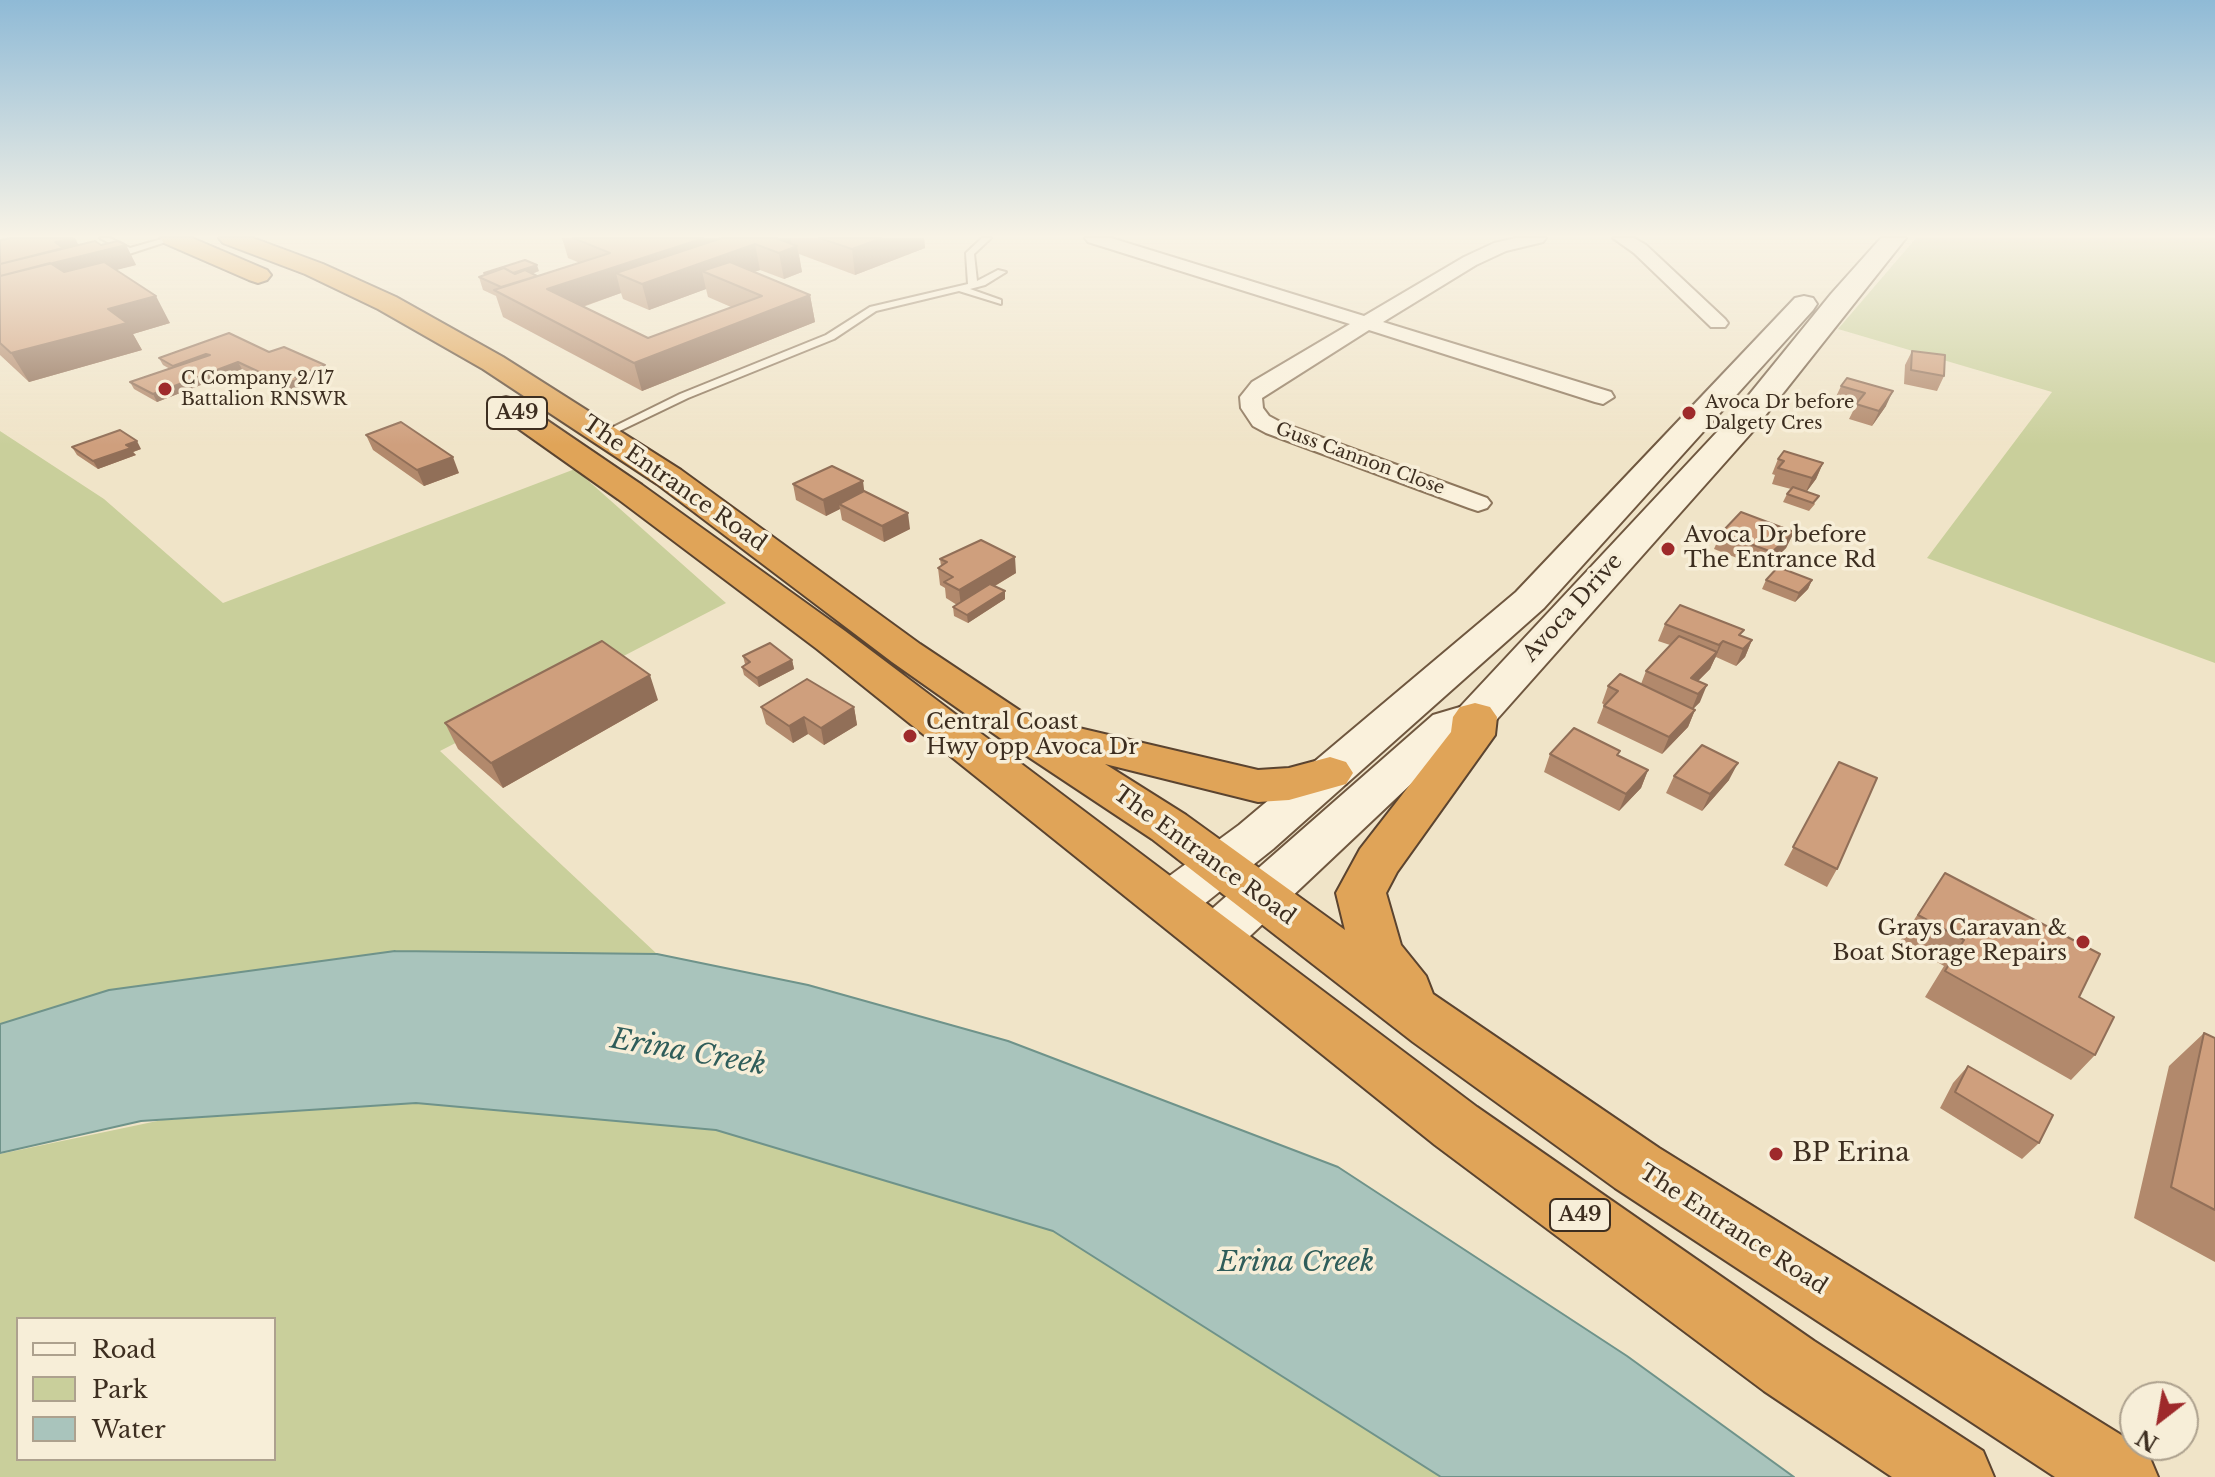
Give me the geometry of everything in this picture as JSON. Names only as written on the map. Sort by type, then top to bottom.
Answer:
[{"type":"highway","name":"The Entrance Road","points":[[329,307],[457,375],[536,425],[831,640],[1469,1135],[1789,1366],[1957,1477]]},
{"type":"highway","name":"The Entrance Road","points":[[394,307],[493,363],[669,477],[906,653],[1015,728],[1169,827],[1433,1025],[1637,1168],[2121,1477]]},
{"type":"highway","points":[[1433,1025],[1377,953],[1361,893],[1377,862],[1473,735],[1475,717]]},
{"type":"highway","points":[[1015,728],[1258,786],[1289,784],[1330,773]]},
{"type":"main road","name":"Avoca Drive","points":[[1193,920],[1220,865],[1530,600],[1802,307]]},
{"type":"main road","name":"Avoca Drive","points":[[1193,920],[1261,897],[1448,725],[1475,717],[1742,424],[1835,307]]},
{"type":"street","points":[[1316,307],[1603,397]]},
{"type":"street","name":"Guss Cannon Close","points":[[1394,307],[1260,387],[1251,397],[1252,408],[1261,421],[1274,428],[1478,503]]},
{"type":"street","points":[[1701,307],[1718,323]]},
{"type":"lane","points":[[605,434],[684,396],[830,337],[873,309],[882,307]]},
{"type":"green space","points":[[1857,307],[2215,307],[2215,663],[1927,558],[2052,392],[1838,329]]},
{"type":"green space","points":[[0,431],[104,499],[223,603],[575,469],[726,603],[440,751],[657,954],[395,951],[109,990],[0,1024]]},
{"type":"green space","points":[[416,1103],[716,1130],[1053,1231],[1441,1477],[0,1477],[0,1154],[162,1120]]},
{"type":"water","name":"Erina Creek","points":[[395,951],[657,954],[808,985],[1008,1041],[1338,1167],[1627,1356],[1794,1477],[1441,1477],[1053,1231],[716,1130],[416,1103],[141,1121],[0,1153],[0,1024],[109,990]]},
{"type":"building","points":[[0,307],[116,307],[108,309],[127,323],[11,353],[0,343]]},
{"type":"building","points":[[526,307],[584,307],[648,338],[732,307],[779,307],[634,363]]},
{"type":"building","points":[[229,333],[269,352],[284,347],[325,365],[285,384],[238,362],[153,394],[130,382],[210,355],[173,366],[159,358]]},
{"type":"building","points":[[1912,351],[1945,355],[1944,376],[1911,370]]},
{"type":"building","points":[[1847,378],[1893,391],[1879,411],[1856,404],[1865,393],[1841,386]]},
{"type":"building","points":[[401,422],[453,457],[417,470],[366,435]]},
{"type":"building","points":[[120,430],[137,441],[126,445],[131,448],[93,461],[72,447]]},
{"type":"building","points":[[1784,451],[1823,463],[1812,478],[1778,468],[1784,461],[1778,459]]},
{"type":"building","points":[[832,466],[863,481],[823,500],[793,484]]},
{"type":"building","points":[[1793,487],[1819,496],[1813,503],[1787,494]]},
{"type":"building","points":[[864,491],[908,513],[882,526],[839,504]]},
{"type":"building","points":[[1741,512],[1794,532],[1772,552],[1721,533]]},
{"type":"building","points":[[981,540],[1015,557],[959,590],[944,582],[953,577],[938,568],[947,562],[940,559]]},
{"type":"building","points":[[1778,567],[1812,580],[1799,593],[1766,580]]},
{"type":"building","points":[[990,584],[1005,591],[967,615],[953,607]]},
{"type":"building","points":[[1680,605],[1744,630],[1739,635],[1752,640],[1743,649],[1723,641],[1719,645],[1665,624]]},
{"type":"building","points":[[1679,636],[1717,652],[1691,678],[1707,685],[1698,694],[1646,671]]},
{"type":"building","points":[[602,641],[650,675],[491,763],[445,723]]},
{"type":"building","points":[[770,643],[792,660],[757,678],[742,667],[750,662],[743,656]]},
{"type":"building","points":[[1620,674],[1695,710],[1669,737],[1604,706],[1618,691],[1608,686]]},
{"type":"building","points":[[807,679],[854,707],[821,728],[804,717],[789,726],[761,707]]},
{"type":"building","points":[[1574,728],[1620,751],[1617,755],[1648,770],[1626,794],[1550,754]]},
{"type":"building","points":[[1702,745],[1738,763],[1710,794],[1674,776]]},
{"type":"building","points":[[1839,762],[1877,778],[1837,869],[1793,847]]},
{"type":"building","points":[[1945,873],[2100,954],[2079,997],[2114,1017],[2095,1055],[1945,971],[1964,940],[1918,915]]},
{"type":"building","points":[[2204,1033],[2215,1038],[2215,1210],[2171,1187]]},
{"type":"building","points":[[1968,1066],[2053,1115],[2039,1143],[1955,1092]]},
{"type":"place","name":"C Company 2/17 Battalion RNSWR","points":[[165,389]]},
{"type":"place","name":"Avoca Dr before Dalgety Cres","points":[[1689,413]]},
{"type":"place","name":"Avoca Dr before The Entrance Rd","points":[[1668,549]]},
{"type":"place","name":"Central Coast Hwy opp Avoca Dr","points":[[910,736]]},
{"type":"place","name":"Grays Caravan & Boat Storage Repairs","points":[[2083,942]]},
{"type":"place","name":"BP Erina","points":[[1776,1154]]}]
